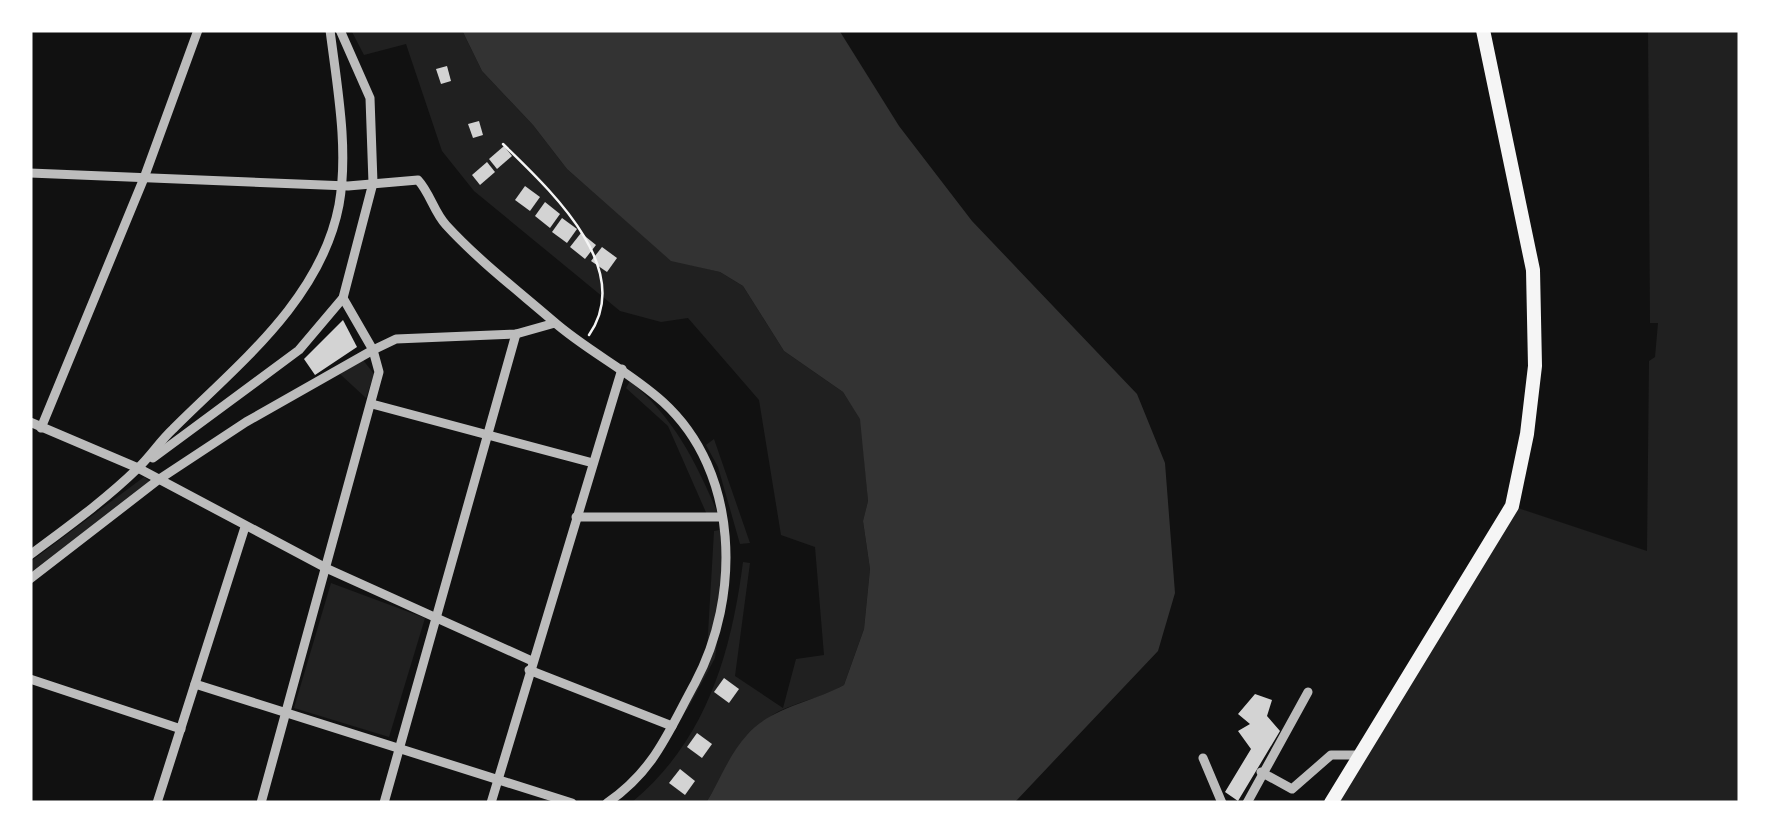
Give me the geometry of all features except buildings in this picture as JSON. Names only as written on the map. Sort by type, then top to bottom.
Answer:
[{"type":"main road","points":[[1330,803],[1512,506],[1528,434],[1535,366],[1533,270],[1483,30]]},
{"type":"street","points":[[41,428],[144,178],[198,30]]},
{"type":"street","points":[[138,468],[170,432],[262,345],[309,278],[338,210],[342,186],[339,98],[330,30]]},
{"type":"street","points":[[30,555],[138,468],[298,350],[342,298],[372,183],[370,98],[340,30]]},
{"type":"street","points":[[30,174],[342,186],[418,180],[443,222],[555,323],[665,404],[694,439],[712,479],[728,546],[723,600],[709,656],[654,762],[632,786],[607,803]]},
{"type":"street","points":[[262,803],[379,372],[372,350],[342,298]]},
{"type":"street","points":[[30,579],[158,480],[246,422],[372,350],[396,339],[516,334],[555,323]]},
{"type":"street","points":[[384,803],[516,334]]},
{"type":"street","points":[[491,803],[622,370]]},
{"type":"street","points":[[372,404],[593,464]]},
{"type":"street","points":[[30,422],[138,468],[328,569],[436,616],[531,666],[672,726]]},
{"type":"street","points":[[576,518],[722,518]]},
{"type":"street","points":[[158,803],[245,527]]},
{"type":"street","points":[[30,678],[181,729]]},
{"type":"street","points":[[195,684],[286,716],[572,803]]},
{"type":"street","points":[[1247,803],[1308,692]]},
{"type":"street","points":[[1261,772],[1292,788],[1330,754],[1357,755]]},
{"type":"street","points":[[1203,758],[1222,803]]},
{"type":"path","points":[[503,144],[578,228],[605,297],[599,320],[582,345]]},
{"type":"shaded area","points":[[351,30],[462,30],[482,71],[533,125],[567,169],[671,260],[720,272],[743,286],[784,351],[843,392],[861,419],[868,501],[863,521],[870,569],[864,629],[844,685],[786,708],[759,725],[739,748],[706,803],[631,803],[678,752],[711,694],[731,630],[743,562],[750,563],[735,676],[783,708],[796,659],[824,655],[815,547],[781,535],[759,400],[688,318],[661,322],[620,311],[474,191],[442,151],[406,44],[364,55]]},
{"type":"shaded area","points":[[462,30],[839,30],[899,126],[972,221],[1137,394],[1165,463],[1175,593],[1158,651],[1014,803],[706,803],[735,750],[757,726],[780,711],[844,685],[864,629],[870,569],[863,521],[868,501],[860,419],[843,392],[784,351],[743,286],[720,272],[671,261],[567,169],[533,125],[482,71]]},
{"type":"shaded area","points":[[1648,30],[1740,30],[1740,803],[1333,803],[1512,506],[1647,551],[1649,361],[1655,357],[1658,323],[1650,323]]},
{"type":"shaded area","points":[[363,360],[374,374],[366,398],[340,374]]},
{"type":"shaded area","points":[[630,381],[683,442],[719,516],[708,517],[668,426],[626,388]]},
{"type":"shaded area","points":[[714,439],[750,543],[740,544],[718,467],[706,445]]},
{"type":"shaded area","points":[[144,477],[151,482],[30,573],[30,562]]},
{"type":"shaded area","points":[[725,529],[726,578],[715,658],[687,710],[682,707],[707,651],[714,531]]},
{"type":"shaded area","points":[[331,583],[425,618],[389,737],[294,708]]}]
